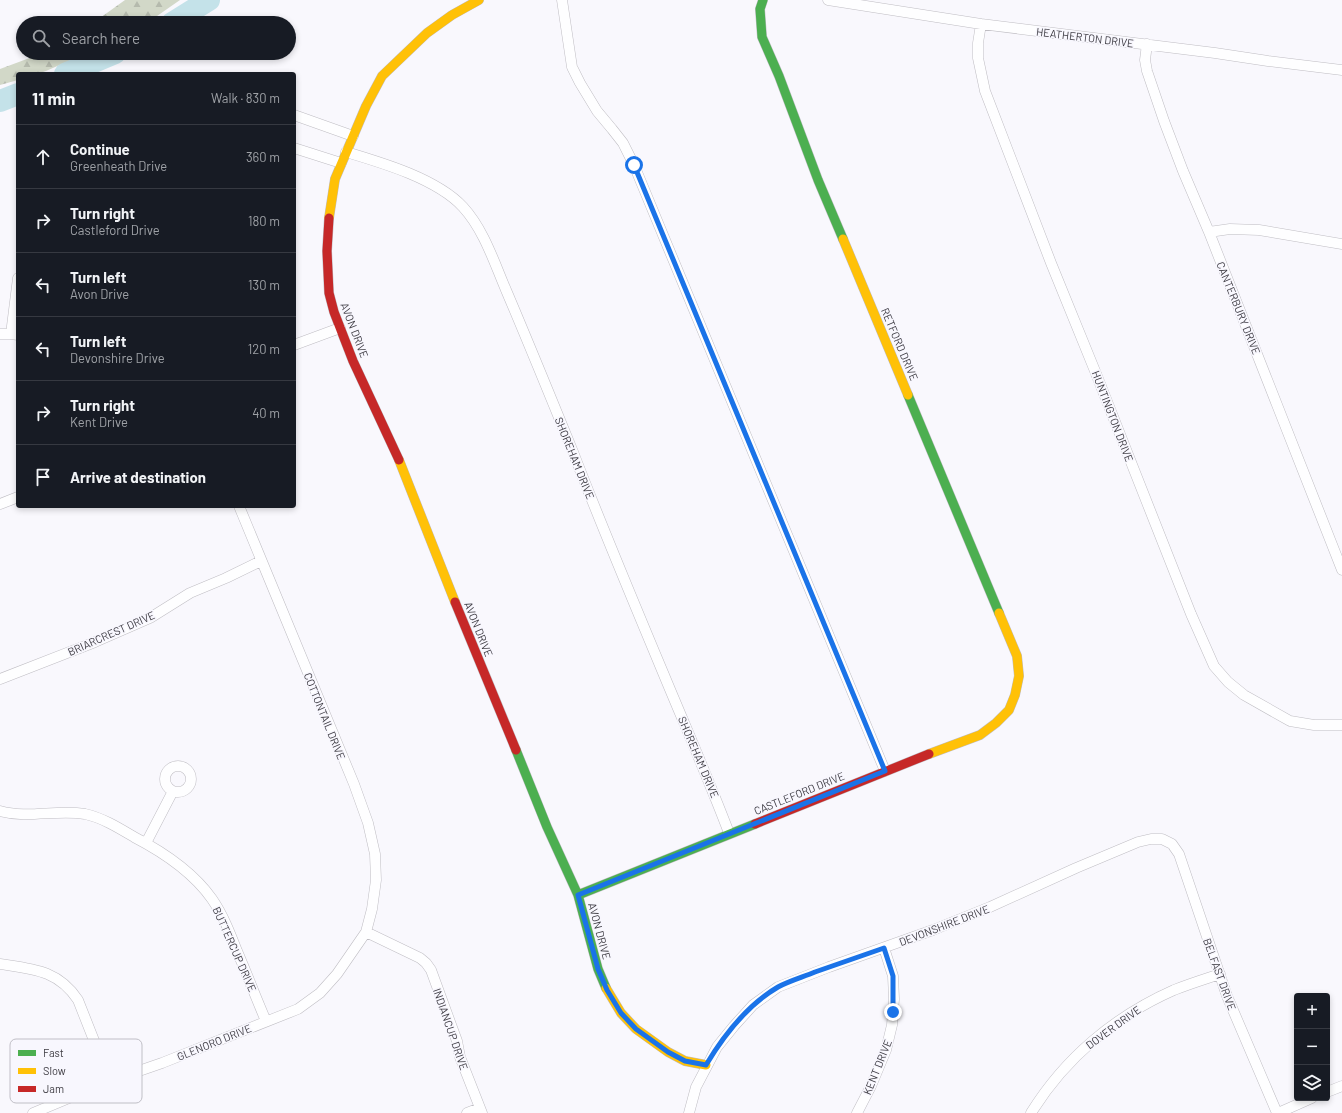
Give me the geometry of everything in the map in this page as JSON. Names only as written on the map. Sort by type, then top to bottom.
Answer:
[{"type":"street","points":[[346,152],[366,106],[382,76],[427,33],[452,15],[479,0]]},
{"type":"street","points":[[562,0],[572,67],[597,111],[623,143],[634,165],[885,771]]},
{"type":"street","name":"RETFORD DRIVE","points":[[763,0],[760,9],[762,37],[779,76],[821,187],[1017,656],[1019,676],[1015,696]]},
{"type":"street","name":"HEATHERTON DRIVE","points":[[828,0],[981,24],[1342,70]]},
{"type":"street","name":"HUNTINGTON DRIVE","points":[[981,24],[978,42],[978,58],[985,91],[1051,263],[1190,614],[1214,666],[1228,682],[1244,695],[1290,721],[1314,725],[1342,725]]},
{"type":"street","name":"CANTERBURY DRIVE","points":[[1147,44],[1145,60],[1147,71],[1183,171],[1342,570]]},
{"type":"street","points":[[296,116],[352,136]]},
{"type":"street","points":[[296,149],[341,163]]},
{"type":"street","name":"AVON DRIVE","points":[[346,152],[341,163],[331,198],[326,251],[329,293],[340,328],[397,456],[547,827],[578,895],[598,969],[607,990],[621,1013],[636,1029],[668,1052],[685,1061],[706,1065]]},
{"type":"street","name":"SHOREHAM DRIVE","points":[[346,152],[383,163],[434,185],[462,206],[476,222],[544,378],[573,454],[730,833]]},
{"type":"street","points":[[1208,232],[1230,229],[1259,230],[1342,244]]},
{"type":"street","points":[[0,334],[15,334],[16,315]]},
{"type":"street","points":[[296,344],[340,328]]},
{"type":"street","points":[[0,504],[16,498]]},
{"type":"street","name":"COTTONTAIL DRIVE","points":[[240,508],[286,617],[318,701],[354,784],[368,823],[375,854],[376,880],[372,908],[366,932]]},
{"type":"street","name":"BRIARCREST DRIVE","points":[[0,679],[95,642],[150,618],[190,593],[261,561]]},
{"type":"street","name":"CASTLEFORD DRIVE","points":[[578,895],[885,771],[980,735],[996,723],[1009,710],[1015,696]]},
{"type":"street","points":[[146,843],[172,791]]},
{"type":"street","name":"BUTTERCUP DRIVE","points":[[0,811],[10,814],[85,814],[104,820],[168,857],[193,877],[212,898],[225,921],[266,1021]]},
{"type":"street","name":"DEVONSHIRE DRIVE","points":[[689,1113],[696,1087],[706,1065],[717,1047],[753,1005],[778,987],[990,908],[1076,868],[1138,842],[1151,839],[1162,839]]},
{"type":"street","name":"BELFAST DRIVE","points":[[1162,839],[1172,844],[1179,854],[1208,942],[1228,996],[1278,1113]]},
{"type":"street","name":"GLENORO DRIVE","points":[[142,1070],[298,1009],[320,994],[337,974],[366,932]]},
{"type":"street","name":"INDIANCUP DRIVE","points":[[366,932],[420,958],[431,970],[457,1041],[460,1057],[481,1110]]},
{"type":"street","name":"KENT DRIVE","points":[[857,1113],[871,1086],[886,1050],[892,1025],[894,999],[893,976],[884,948]]},
{"type":"street","points":[[0,964],[31,969],[48,974],[60,980],[71,989],[78,1000],[93,1039]]},
{"type":"street","name":"DOVER DRIVE","points":[[1031,1113],[1053,1080],[1092,1040],[1121,1019],[1146,1004],[1174,990],[1220,974]]},
{"type":"street","points":[[1330,1091],[1342,1086]]},
{"type":"street","points":[[1278,1113],[1305,1101]]},
{"type":"street","name":"GLENORO DRIVE","points":[[33,1113],[57,1103]]},
{"type":"street","points":[[467,1113],[481,1110]]},
{"type":"green space","points":[[125,0],[180,0],[157,16],[103,16]]},
{"type":"green space","points":[[24,60],[71,60],[43,72],[16,72],[16,81],[0,85],[0,69]]},
{"type":"waterway","points":[[183,16],[209,0]]},
{"type":"waterway","points":[[70,72],[98,60]]},
{"type":"waterway","points":[[0,101],[16,95]]},
{"type":"traffic: fast","points":[[763,0],[760,9],[762,37],[779,76],[818,180],[843,239]]},
{"type":"traffic: fast","points":[[908,395],[999,613]]},
{"type":"traffic: fast","points":[[516,750],[547,827],[578,895],[598,969],[606,988]]},
{"type":"traffic: fast","points":[[578,895],[755,824]]},
{"type":"traffic: slow","points":[[329,218],[335,179],[366,106],[382,76],[427,33],[452,15],[479,0]]},
{"type":"traffic: slow","points":[[843,239],[908,395]]},
{"type":"traffic: slow","points":[[399,460],[455,602]]},
{"type":"traffic: slow","points":[[929,754],[980,735],[996,723],[1009,710],[1015,695],[1019,676],[1017,656],[999,613]]},
{"type":"traffic: slow","points":[[606,988],[621,1013],[636,1029],[668,1052],[685,1061],[706,1065]]},
{"type":"traffic: jam","points":[[329,218],[327,251],[329,293],[334,312],[353,361],[399,460]]},
{"type":"traffic: jam","points":[[455,602],[516,750]]},
{"type":"traffic: jam","points":[[755,824],[929,754]]},
{"type":"route","points":[[634,165],[885,771],[578,895],[586,922],[591,947],[607,990],[621,1013],[636,1029],[668,1052],[685,1061],[706,1065],[717,1047],[753,1005],[778,987],[884,948],[893,976],[893,1012]]}]
